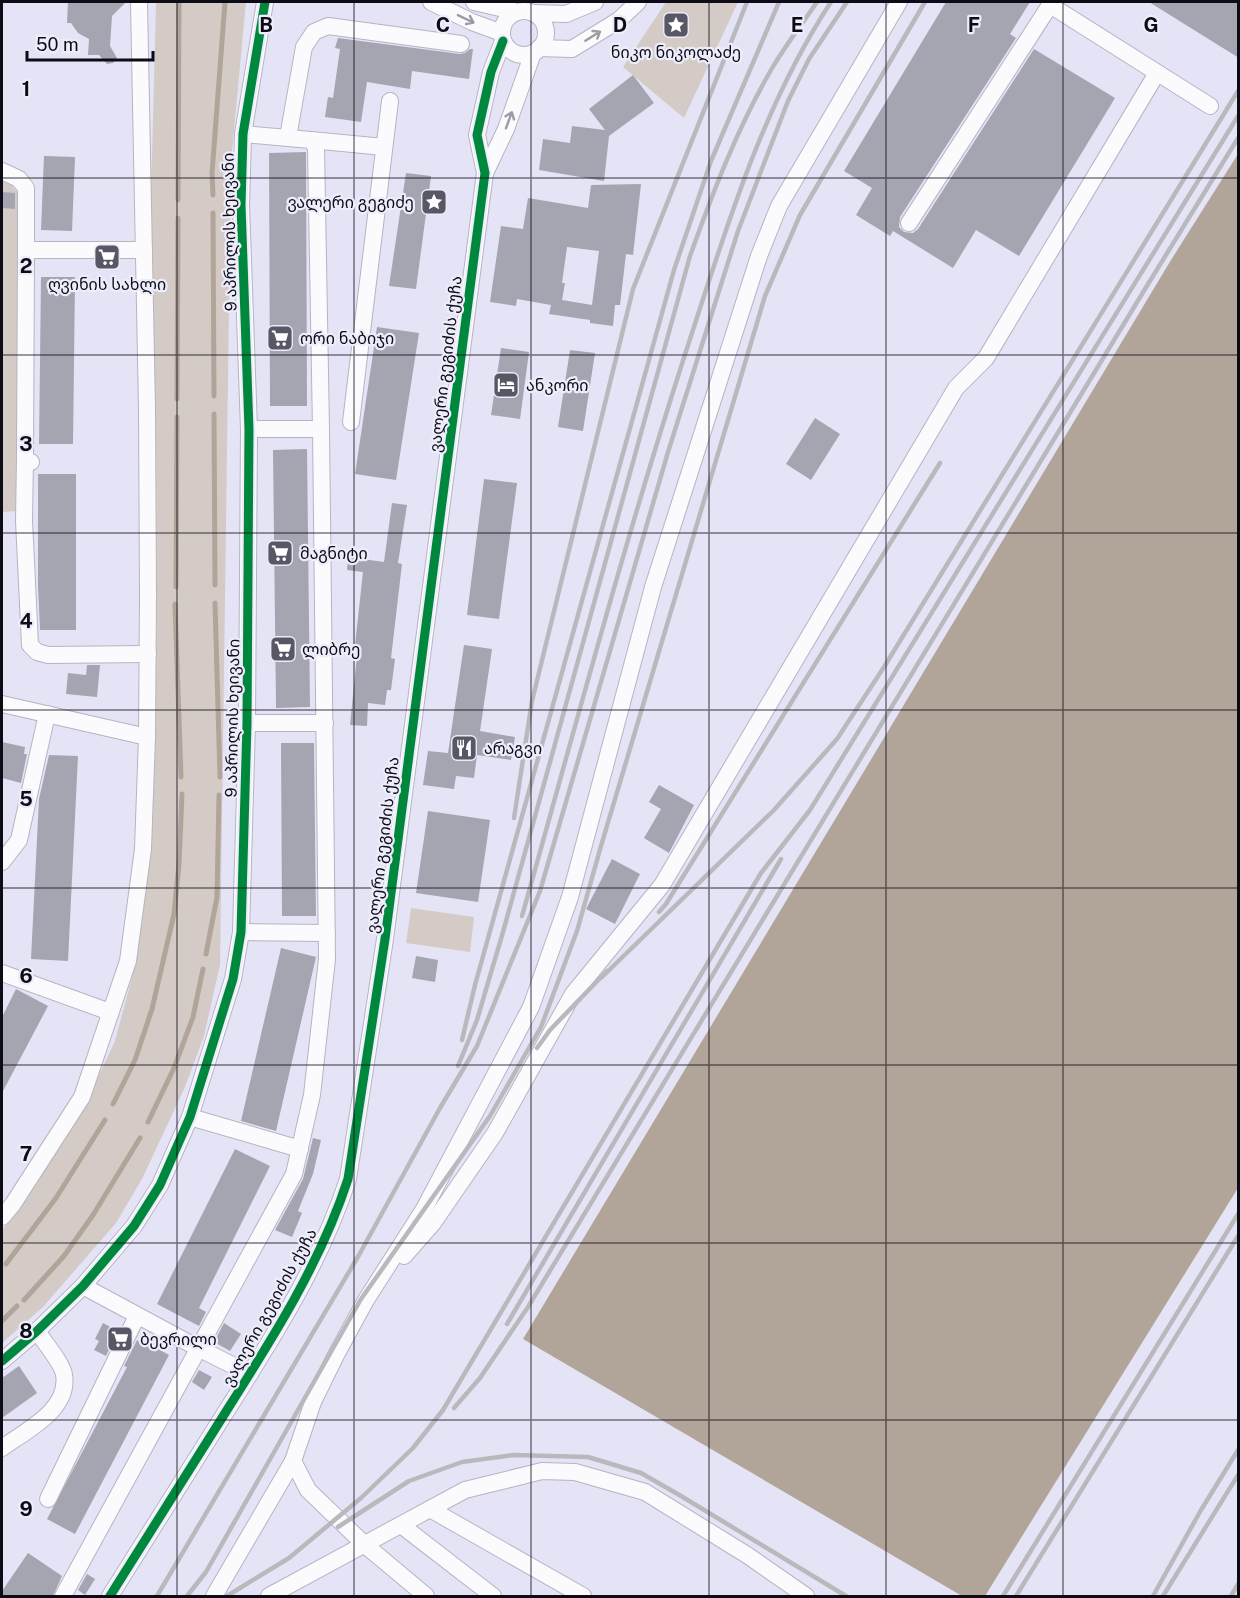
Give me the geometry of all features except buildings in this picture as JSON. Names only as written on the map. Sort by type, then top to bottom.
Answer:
[{"type":"street","points":[[2,1217],[13,1204],[82,1097],[128,961],[143,849],[148,654],[139,2]]},
{"type":"street","name":"9 აპრილის ხეივანი","points":[[2,1360],[37,1331],[83,1286],[134,1226],[160,1185],[190,1117],[233,979],[241,932],[247,723],[249,429],[241,205],[243,134],[265,2]]},
{"type":"street","points":[[431,2],[503,37],[512,52],[519,54],[536,50],[572,49],[619,20],[638,2]]},
{"type":"street","points":[[474,2],[526,12],[566,14],[595,2]]},
{"type":"street","points":[[214,1596],[293,1461],[313,1402],[366,1300],[424,1209],[531,1007],[570,897],[653,587],[759,256],[779,206],[899,2]]},
{"type":"street","points":[[909,223],[1051,3],[1210,106]]},
{"type":"street","points":[[503,37],[506,20],[526,12]]},
{"type":"street","points":[[526,12],[544,25],[546,32],[544,41],[536,50]]},
{"type":"street","points":[[288,137],[304,47],[314,32],[328,26],[461,44]]},
{"type":"street","name":"ვალერი გეგიძის ქუჩა","points":[[485,173],[477,135],[491,72],[503,37]]},
{"type":"street","name":"ვალერი გეგიძის ქუჩა","points":[[110,1596],[250,1374],[318,1257],[348,1179],[387,928],[485,173],[506,129],[536,50]]},
{"type":"street","points":[[366,1300],[433,1223],[495,1133],[573,994],[662,885],[956,388],[986,358],[1157,72]]},
{"type":"street","points":[[351,422],[390,101]]},
{"type":"street","points":[[243,134],[384,147]]},
{"type":"street","points":[[63,1596],[294,1174],[312,1095],[327,959],[327,933],[316,147],[311,140]]},
{"type":"street","points":[[2,171],[18,179],[26,188],[28,460],[24,521],[30,645],[37,652],[48,655],[148,654]]},
{"type":"street","points":[[27,249],[144,250]]},
{"type":"street","points":[[249,429],[321,429]]},
{"type":"street","points":[[2,704],[147,737]]},
{"type":"street","points":[[2,862],[19,840],[47,714]]},
{"type":"street","points":[[247,723],[325,723]]},
{"type":"street","points":[[241,932],[327,933]]},
{"type":"street","points":[[2,974],[110,1012]]},
{"type":"street","points":[[190,1117],[300,1149]]},
{"type":"street","points":[[83,1286],[250,1374]]},
{"type":"street","points":[[48,1499],[137,1316]]},
{"type":"street","points":[[2,1448],[50,1413],[64,1392],[64,1373],[37,1331]]},
{"type":"street","points":[[293,1461],[308,1490],[364,1544],[426,1596]]},
{"type":"street","points":[[269,1596],[465,1490],[542,1472],[575,1472],[645,1492],[806,1596]]},
{"type":"street","points":[[430,1509],[583,1596]]},
{"type":"street","points":[[401,1524],[494,1596]]},
{"type":"shaded area","points":[[156,2],[246,2],[231,162],[220,965],[204,1036],[185,1087],[142,1179],[116,1223],[43,1307],[2,1343],[2,1230],[82,1111],[115,1041],[135,966],[155,743],[156,426],[150,232]]},
{"type":"shaded area","points":[[666,2],[738,2],[684,118],[623,67]]},
{"type":"shaded area","points":[[1238,154],[1238,1188],[985,1596],[962,1596],[523,1339],[1171,260]]},
{"type":"shaded area","points":[[2,178],[6,179],[17,192],[17,511],[2,512]]},
{"type":"shaded area","points":[[411,908],[474,917],[470,952],[406,943]]},
{"type":"waterway","points":[[178,200],[179,2]]},
{"type":"waterway","points":[[213,195],[212,173],[225,2]]},
{"type":"waterway","points":[[213,213],[214,396]]},
{"type":"waterway","points":[[177,399],[178,218]]},
{"type":"waterway","points":[[214,414],[215,585]]},
{"type":"waterway","points":[[176,587],[177,417]]},
{"type":"waterway","points":[[215,603],[220,777]]},
{"type":"waterway","points":[[175,604],[181,777]]},
{"type":"waterway","points":[[113,1104],[135,1060],[152,1009],[174,914],[182,794]]},
{"type":"waterway","points":[[206,954],[217,897],[219,795]]},
{"type":"waterway","points":[[148,1122],[174,1068],[193,1017],[203,969]]},
{"type":"waterway","points":[[6,1264],[56,1198],[105,1120]]},
{"type":"waterway","points":[[24,1300],[64,1256],[93,1215],[140,1138]]},
{"type":"waterway","points":[[2,1321],[17,1306]]},
{"type":"railway","points":[[514,818],[532,701],[633,289],[747,2]]},
{"type":"railway","points":[[462,1040],[475,985],[674,270],[711,161],[779,2]]},
{"type":"railway","points":[[458,1066],[477,1020],[503,932],[690,256],[747,115],[776,61],[817,2]]},
{"type":"railway","points":[[522,916],[625,550],[720,247],[768,121],[808,40],[831,2]]},
{"type":"railway","points":[[157,1596],[359,1255],[477,1046],[540,891],[668,452],[738,231],[788,101],[809,59],[847,2]]},
{"type":"railway","points":[[187,1596],[206,1572],[361,1299],[490,1116],[541,1027],[577,931],[765,296],[800,215],[925,2]]},
{"type":"railway","points":[[602,977],[774,810],[837,739],[884,667],[1238,91]]},
{"type":"railway","points":[[227,1596],[289,1558],[361,1498],[413,1448],[443,1410],[761,873],[810,810],[1238,116]]},
{"type":"railway","points":[[454,1408],[480,1378],[528,1307],[1238,138]]},
{"type":"railway","points":[[659,912],[940,463]]},
{"type":"railway","points":[[507,1324],[781,859]]},
{"type":"railway","points":[[537,1048],[550,1030],[607,971]]},
{"type":"railway","points":[[1003,1596],[1238,1214]]},
{"type":"railway","points":[[1016,1596],[1238,1236]]},
{"type":"railway","points":[[1153,1596],[1238,1450]]},
{"type":"railway","points":[[338,1527],[409,1481],[462,1462],[513,1455],[588,1457],[641,1473],[846,1596]]},
{"type":"railway","points":[[1163,1596],[1238,1475]]},
{"type":"railway","points":[[1231,1596],[1238,1584]]},
{"type":"cycle path","points":[[2,1361],[83,1286],[134,1226],[160,1185],[190,1117],[233,979],[241,932],[247,723],[249,429],[241,205],[243,134],[265,2]]},
{"type":"cycle path","points":[[110,1596],[245,1382],[295,1298],[324,1240],[348,1179],[385,939],[485,173],[477,135],[491,72],[503,41]]},
{"type":"place","name":"ნიკო ნიკოლაძე","points":[[676,25]]},
{"type":"place","name":"ვალერი გეგიძე","points":[[434,202]]},
{"type":"place","name":"ღვინის სახლი","points":[[107,257]]},
{"type":"place","name":"ორი ნაბიჯი","points":[[280,338]]},
{"type":"place","name":"ანკორი","points":[[506,385]]},
{"type":"place","name":"მაგნიტი","points":[[280,553]]},
{"type":"place","name":"ლიბრე","points":[[283,649]]},
{"type":"place","name":"არაგვი","points":[[464,748]]},
{"type":"place","name":"ბევრილი","points":[[120,1339]]}]
